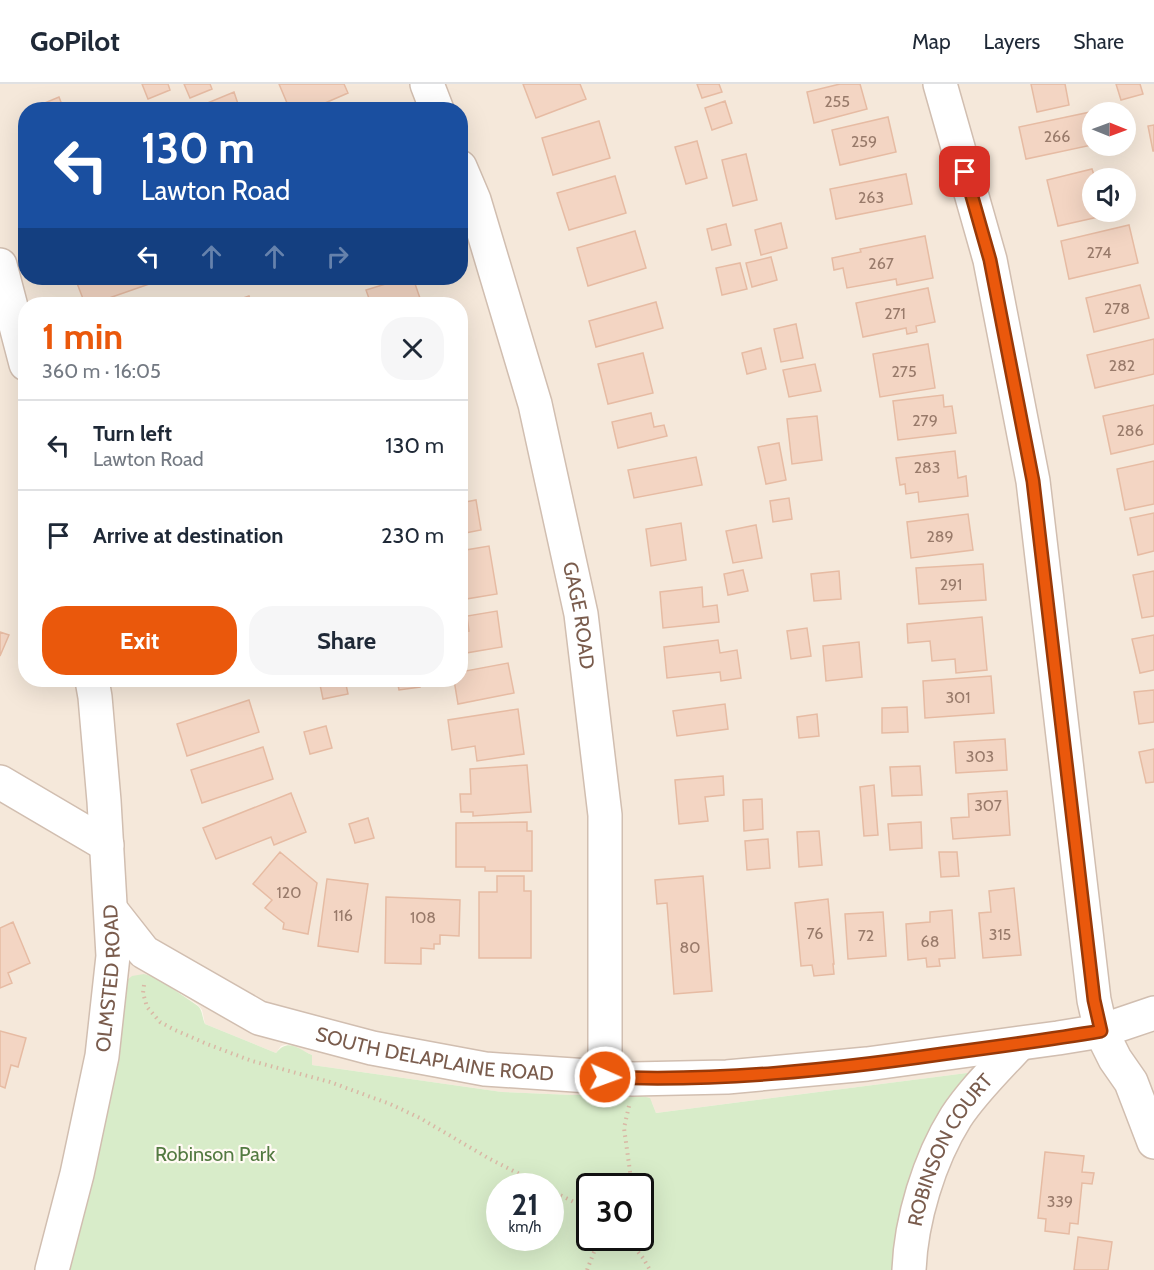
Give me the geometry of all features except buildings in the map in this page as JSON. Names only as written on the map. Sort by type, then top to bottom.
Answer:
[{"type":"street","points":[[427,84],[434,102]]},
{"type":"street","points":[[940,84],[990,260],[1033,481],[1094,1000],[1101,1031],[1131,1082],[1154,1142]]},
{"type":"street","name":"GAGE ROAD","points":[[468,186],[535,404],[581,614],[606,815],[619,1078]]},
{"type":"street","points":[[0,265],[18,334]]},
{"type":"street","name":"OLMSTED ROAD","points":[[52,1270],[77,1174],[102,1056],[113,956],[107,845],[93,687]]},
{"type":"street","points":[[0,782],[107,845]]},
{"type":"street","name":"SOUTH DELAPLAINE ROAD","points":[[111,910],[144,952],[259,1018],[372,1048],[485,1069],[619,1078],[727,1077],[867,1065],[1019,1044],[1101,1031],[1154,1013]]},
{"type":"street","name":"ROBINSON COURT","points":[[909,1270],[914,1230],[922,1197],[943,1141],[957,1116],[1019,1044]]},
{"type":"path","points":[[144,983],[143,993],[147,1007],[160,1022],[175,1030],[252,1061],[330,1082],[390,1104],[420,1118],[517,1173]]},
{"type":"path","points":[[619,1078],[630,1173]]},
{"type":"path","points":[[587,1270],[595,1251]]},
{"type":"path","points":[[637,1251],[650,1270]]},
{"type":"shaded area","points":[[0,84],[1154,84],[1154,1270],[900,1270],[967,1073],[656,1113],[652,1103],[638,1095],[502,1092],[312,1065],[312,1055],[288,1044],[281,1046],[276,1053],[205,1024],[202,1010],[198,1005],[157,978],[63,1270],[0,1270]]},
{"type":"green space","name":"Robinson Park","points":[[144,974],[157,978],[198,1006],[205,1024],[276,1053],[285,1046],[297,1047],[312,1055],[312,1065],[502,1092],[638,1095],[650,1098],[656,1113],[970,1074],[900,1270],[63,1270],[126,981],[132,976]]},
{"type":"route","points":[[605,1077],[727,1077],[867,1065],[1101,1031],[1094,1000],[1033,481],[990,260],[965,172]]}]
